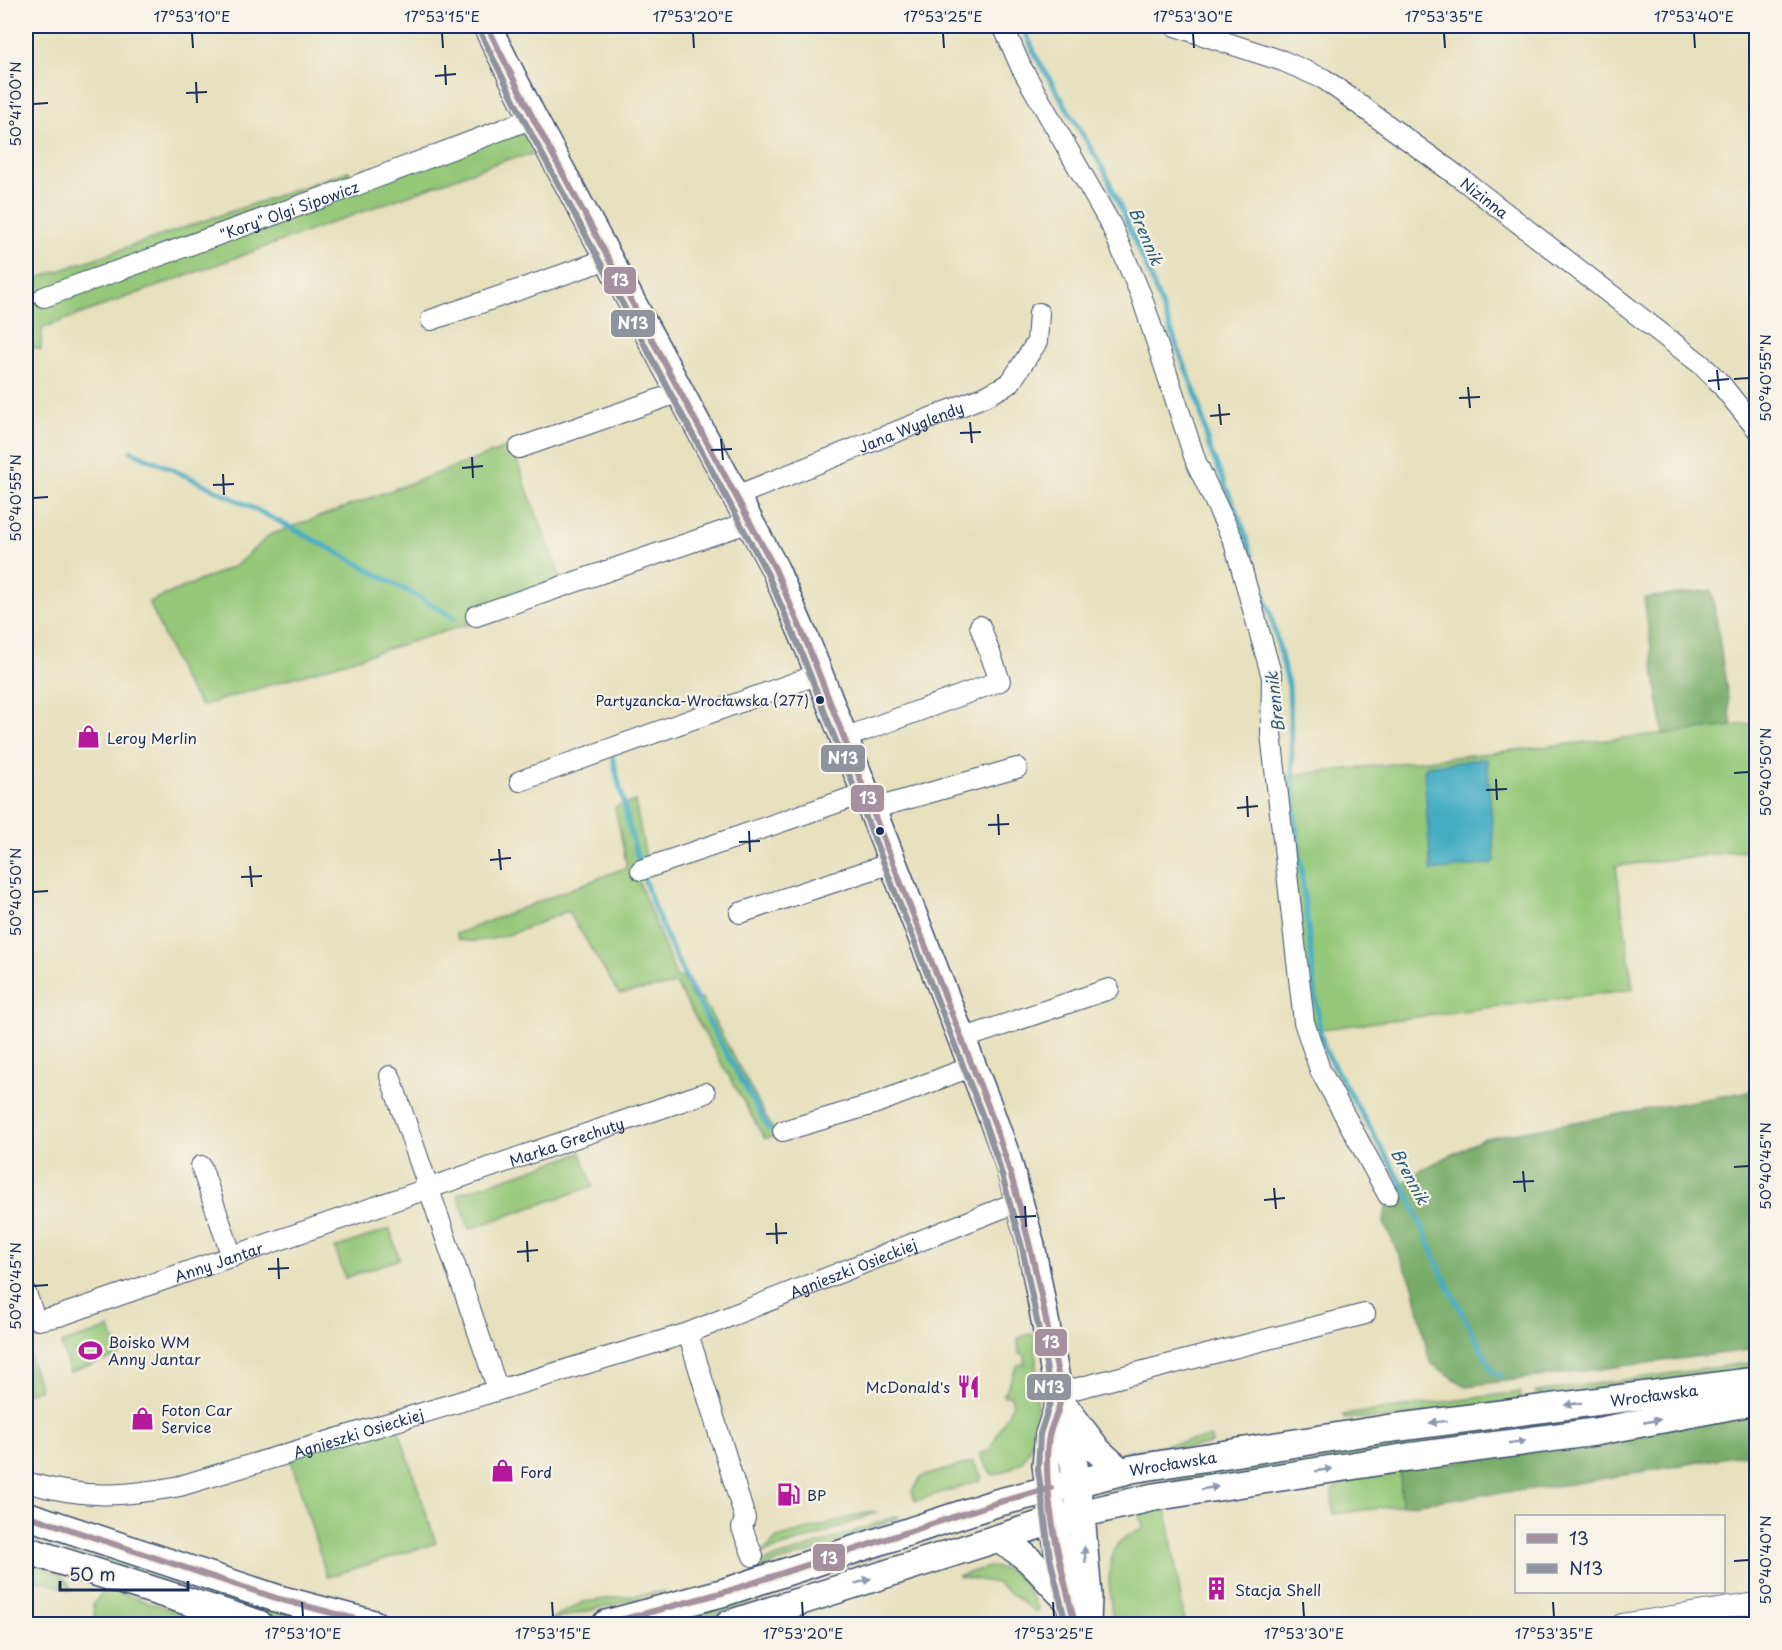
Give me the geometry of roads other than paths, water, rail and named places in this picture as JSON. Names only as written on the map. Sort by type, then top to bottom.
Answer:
[{"type":"main road","points":[[488,26],[533,118],[776,569],[973,1066],[1007,1158],[1042,1293],[1059,1397],[1070,1435],[1064,1485],[1055,1520],[1072,1612]]},
{"type":"main road","name":"Wrocławska","points":[[606,1624],[725,1592],[986,1506],[1121,1472],[1220,1453],[1373,1431],[1756,1381]]},
{"type":"main road","points":[[1059,1397],[1098,1451],[1121,1472]]},
{"type":"main road","name":"Wrocławska","points":[[729,1624],[1055,1520],[1154,1497],[1408,1457],[1595,1432],[1756,1401]]},
{"type":"main road","points":[[1064,1485],[1081,1513],[1088,1596],[1087,1624]]},
{"type":"main road","points":[[26,1515],[279,1599],[374,1624]]},
{"type":"main road","points":[[996,1539],[1028,1556],[1072,1612]]},
{"type":"main road","points":[[26,1550],[259,1624]]},
{"type":"street","points":[[1003,26],[1021,67],[1112,225],[1141,295],[1196,462],[1234,542],[1272,677],[1271,734],[1304,1022],[1320,1070],[1388,1196]]},
{"type":"street","name":"Nizinna","points":[[1175,26],[1283,60],[1324,80],[1383,120],[1702,365],[1719,382],[1756,428]]},
{"type":"street","name":"\"Kory\" Olgi Sipowicz","points":[[44,297],[352,187],[533,118]]},
{"type":"street","points":[[431,320],[608,259]]},
{"type":"street","name":"Jana Wyglendy","points":[[736,496],[988,395],[1010,382],[1037,342],[1039,313]]},
{"type":"street","points":[[519,448],[680,392]]},
{"type":"street","points":[[476,616],[750,522]]},
{"type":"street","points":[[844,738],[1000,681],[980,626]]},
{"type":"street","points":[[520,781],[819,674]]},
{"type":"street","points":[[641,870],[868,801],[1017,768]]},
{"type":"street","points":[[740,913],[892,863]]},
{"type":"street","points":[[962,1039],[1109,989]]},
{"type":"street","points":[[783,1131],[874,1104],[973,1066]]},
{"type":"street","points":[[390,1076],[498,1390]]},
{"type":"street","name":"Marka Grechuty","points":[[428,1188],[705,1093]]},
{"type":"street","points":[[201,1166],[232,1257]]},
{"type":"street","name":"Anny Jantar","points":[[26,1293],[34,1316],[38,1320],[45,1320],[428,1188]]},
{"type":"street","name":"Agnieszki Osieckiej","points":[[26,1482],[62,1493],[122,1495],[152,1491],[257,1463],[688,1334],[1020,1201]]},
{"type":"street","points":[[1059,1397],[1365,1314]]},
{"type":"street","points":[[688,1334],[745,1518],[742,1528],[753,1556]]},
{"type":"street","points":[[1622,1624],[1756,1603]]},
{"type":"water","points":[[1487,760],[1495,861],[1490,864],[1431,871],[1424,770],[1427,766]]},
{"type":"waterway","name":"Brennik","points":[[1024,29],[1037,58],[1105,172],[1148,271],[1198,400],[1209,447],[1243,527],[1271,616],[1289,687],[1294,805],[1320,1032],[1326,1052],[1408,1194],[1443,1276],[1494,1374],[1502,1376]]},
{"type":"waterway","points":[[131,451],[295,530],[455,618]]},
{"type":"waterway","points":[[613,758],[642,872],[667,938],[708,1021],[769,1129]]},
{"type":"place","name":"Partyzancka-Wrocławska (277)","points":[[820,700]]},
{"type":"place","name":"Leroy Merlin","points":[[89,737]]},
{"type":"place","name":"Boisko WM Anny Jantar","points":[[90,1350]]},
{"type":"place","name":"McDonald's","points":[[968,1386]]},
{"type":"place","name":"Foton Car Service","points":[[143,1418]]},
{"type":"place","name":"Ford","points":[[502,1471]]},
{"type":"place","name":"BP","points":[[789,1494]]},
{"type":"place","name":"Stacja Shell","points":[[1217,1589]]}]
